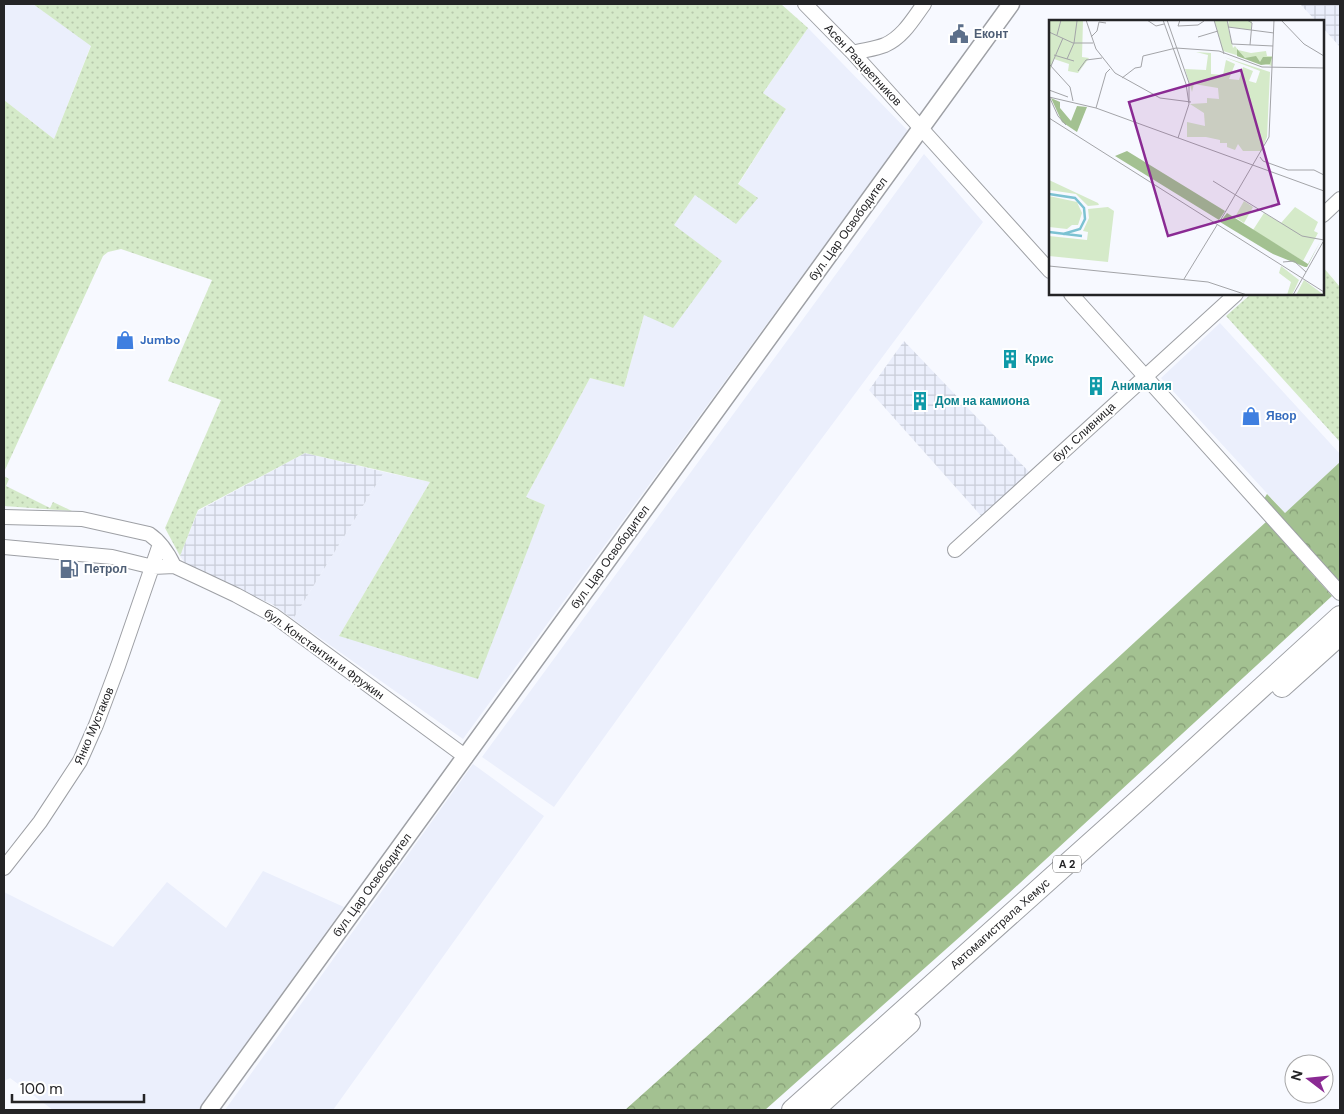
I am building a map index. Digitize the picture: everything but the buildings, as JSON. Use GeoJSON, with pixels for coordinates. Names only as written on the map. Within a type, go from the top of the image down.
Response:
{"type":"FeatureCollection","features":[{"type":"Feature","properties":{"kind":"highway","name":"Автомагистрала Хемус"},"geometry":{"type":"LineString","coordinates":[[792,1110],[1145,794],[1340,616]]}},
{"type":"Feature","properties":{"kind":"highway","name":"Автомагистрала Хемус"},"geometry":{"type":"LineString","coordinates":[[814,1110],[1340,635]]}},
{"type":"Feature","properties":{"kind":"main road","name":"бул. Цар Освободител"},"geometry":{"type":"LineString","coordinates":[[209,1110],[1011,4]]}},
{"type":"Feature","properties":{"kind":"street","name":"Асен Разцветников"},"geometry":{"type":"LineString","coordinates":[[805,4],[853,53],[1049,270]]}},
{"type":"Feature","properties":{"kind":"street"},"geometry":{"type":"LineString","coordinates":[[853,53],[883,46],[893,40],[904,31],[924,4]]}},
{"type":"Feature","properties":{"kind":"street"},"geometry":{"type":"LineString","coordinates":[[1324,214],[1340,199]]}},
{"type":"Feature","properties":{"kind":"street"},"geometry":{"type":"LineString","coordinates":[[1072,295],[1340,592]]}},
{"type":"Feature","properties":{"kind":"street","name":"бул. Сливница"},"geometry":{"type":"LineString","coordinates":[[956,550],[1235,295]]}},
{"type":"Feature","properties":{"kind":"street"},"geometry":{"type":"LineString","coordinates":[[4,517],[82,519],[149,534],[168,552],[174,566]]}},
{"type":"Feature","properties":{"kind":"street","name":"Янко Мустаков"},"geometry":{"type":"LineString","coordinates":[[4,868],[40,822],[80,761],[100,716],[160,544]]}},
{"type":"Feature","properties":{"kind":"street","name":"бул. Константин и Фружин"},"geometry":{"type":"LineString","coordinates":[[4,547],[112,557],[153,567],[174,566],[236,595],[273,615],[466,757]]}},
{"type":"Feature","properties":{"kind":"shaded area"},"geometry":{"type":"Polygon","coordinates":[[[4,4],[33,4],[91,45],[54,139],[4,100],[4,4]]]}},
{"type":"Feature","properties":{"kind":"shaded area"},"geometry":{"type":"Polygon","coordinates":[[[1300,4],[1340,4],[1340,47],[1324,29],[1324,20],[1315,20],[1300,4]]]}},
{"type":"Feature","properties":{"kind":"shaded area"},"geometry":{"type":"Polygon","coordinates":[[[808,28],[908,131],[463,739],[293,619],[384,472],[430,482],[339,636],[545,505],[526,497],[590,378],[624,387],[644,315],[722,261],[673,225],[695,195],[757,197],[738,185],[786,109],[763,93],[808,28]]]}},
{"type":"Feature","properties":{"kind":"shaded area"},"geometry":{"type":"Polygon","coordinates":[[[924,154],[983,222],[752,532],[554,807],[482,757],[924,154]]]}},
{"type":"Feature","properties":{"kind":"shaded area","name":"Явор"},"geometry":{"type":"Polygon","coordinates":[[[1220,323],[1340,454],[1340,462],[1285,513],[1161,378],[1220,323]]]}},
{"type":"Feature","properties":{"kind":"shaded area","name":"Дом на камиона"},"geometry":{"type":"Polygon","coordinates":[[[904,341],[1031,474],[983,518],[869,390],[904,341]]]}},
{"type":"Feature","properties":{"kind":"shaded area"},"geometry":{"type":"Polygon","coordinates":[[[305,453],[384,472],[293,619],[272,604],[190,570],[180,556],[198,511],[305,453]]]}},
{"type":"Feature","properties":{"kind":"shaded area"},"geometry":{"type":"Polygon","coordinates":[[[473,764],[544,816],[333,1110],[225,1110],[473,764]]]}},
{"type":"Feature","properties":{"kind":"shaded area"},"geometry":{"type":"Polygon","coordinates":[[[263,871],[344,907],[198,1110],[53,1110],[10,1078],[4,1081],[4,892],[113,947],[167,882],[226,928],[263,871]]]}},
{"type":"Feature","properties":{"kind":"green space"},"geometry":{"type":"Polygon","coordinates":[[[33,4],[781,4],[808,28],[763,93],[786,109],[738,184],[758,198],[736,224],[695,195],[674,225],[722,261],[673,328],[644,315],[624,387],[590,378],[526,497],[545,505],[478,679],[339,636],[430,482],[305,453],[198,510],[180,556],[165,528],[221,400],[168,381],[212,280],[121,249],[108,252],[103,256],[4,472],[4,100],[54,139],[91,46],[33,4]]]}},
{"type":"Feature","properties":{"kind":"green space"},"geometry":{"type":"Polygon","coordinates":[[[1324,268],[1340,287],[1340,442],[1226,316],[1250,295],[1324,295],[1324,268]]]}},
{"type":"Feature","properties":{"kind":"green space"},"geometry":{"type":"Polygon","coordinates":[[[1340,462],[1340,584],[1262,502],[1267,494],[1285,513],[1340,462]]]}},
{"type":"Feature","properties":{"kind":"green space"},"geometry":{"type":"Polygon","coordinates":[[[4,476],[9,479],[6,486],[50,508],[53,502],[72,511],[4,506],[4,476]]]}},
{"type":"Feature","properties":{"kind":"green space"},"geometry":{"type":"Polygon","coordinates":[[[1266,522],[1332,596],[1008,894],[765,1110],[625,1110],[786,964],[1266,522]]]}},
{"type":"Feature","properties":{"kind":"place","name":"Еконт"},"geometry":{"type":"Point","coordinates":[959,34]}},
{"type":"Feature","properties":{"kind":"place","name":"Jumbo"},"geometry":{"type":"Point","coordinates":[125,340]}},
{"type":"Feature","properties":{"kind":"place","name":"Крис"},"geometry":{"type":"Point","coordinates":[1010,359]}},
{"type":"Feature","properties":{"kind":"place","name":"Анималия"},"geometry":{"type":"Point","coordinates":[1096,386]}},
{"type":"Feature","properties":{"kind":"place","name":"Дом на камиона"},"geometry":{"type":"Point","coordinates":[920,401]}},
{"type":"Feature","properties":{"kind":"place","name":"Явор"},"geometry":{"type":"Point","coordinates":[1251,416]}},
{"type":"Feature","properties":{"kind":"place","name":"Петрол"},"geometry":{"type":"Point","coordinates":[69,569]}}]}
